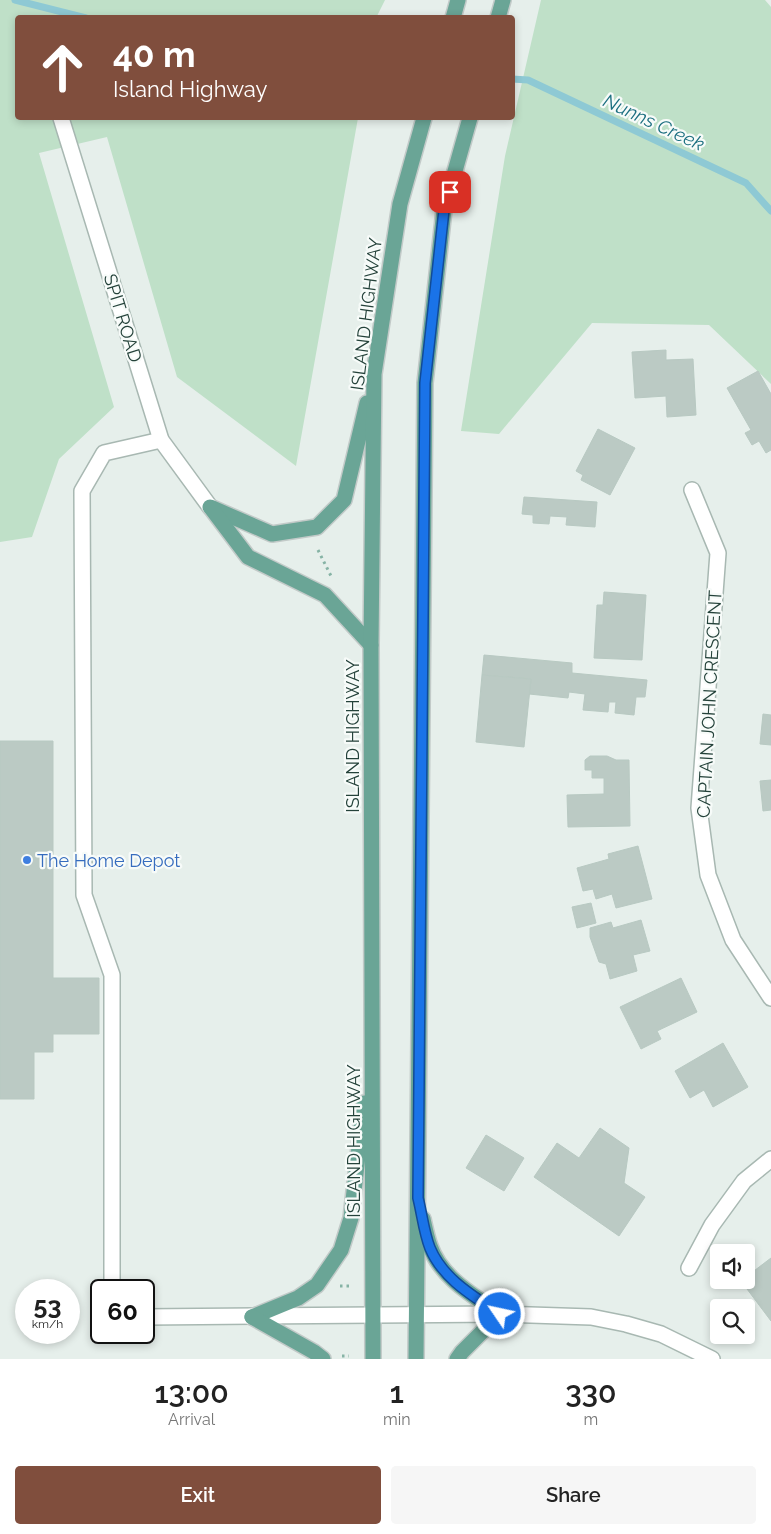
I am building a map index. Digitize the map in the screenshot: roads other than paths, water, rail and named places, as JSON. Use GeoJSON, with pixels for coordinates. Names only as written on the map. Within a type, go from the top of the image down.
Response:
{"type":"FeatureCollection","features":[{"type":"Feature","properties":{"kind":"main road"},"geometry":{"type":"LineString","coordinates":[[454,15],[458,0]]}},
{"type":"Feature","properties":{"kind":"main road"},"geometry":{"type":"LineString","coordinates":[[499,15],[503,0]]}},
{"type":"Feature","properties":{"kind":"main road","name":"ISLAND HIGHWAY"},"geometry":{"type":"LineString","coordinates":[[373,1359],[371,645],[374,374],[400,204],[423,120]]}},
{"type":"Feature","properties":{"kind":"main road"},"geometry":{"type":"LineString","coordinates":[[416,1359],[425,383],[444,210],[469,120]]}},
{"type":"Feature","properties":{"kind":"main road"},"geometry":{"type":"LineString","coordinates":[[210,507],[272,534],[317,527],[344,500],[374,374]]}},
{"type":"Feature","properties":{"kind":"main road"},"geometry":{"type":"LineString","coordinates":[[210,507],[248,557],[325,594],[371,645]]}},
{"type":"Feature","properties":{"kind":"main road"},"geometry":{"type":"LineString","coordinates":[[252,1317],[298,1298],[317,1285],[341,1250],[351,1218],[372,1030]]}},
{"type":"Feature","properties":{"kind":"main road"},"geometry":{"type":"LineString","coordinates":[[418,1198],[430,1248],[443,1269],[464,1290],[500,1314],[457,1359]]}},
{"type":"Feature","properties":{"kind":"main road"},"geometry":{"type":"LineString","coordinates":[[252,1317],[323,1359]]}},
{"type":"Feature","properties":{"kind":"street","name":"SPIT ROAD"},"geometry":{"type":"LineString","coordinates":[[62,120],[161,440],[210,507]]}},
{"type":"Feature","properties":{"kind":"street"},"geometry":{"type":"LineString","coordinates":[[112,1279],[112,975],[84,895],[82,491],[104,454],[161,440]]}},
{"type":"Feature","properties":{"kind":"street","name":"CAPTAIN JOHN CRESCENT"},"geometry":{"type":"LineString","coordinates":[[692,490],[718,553],[698,808],[708,875],[733,940],[771,998]]}},
{"type":"Feature","properties":{"kind":"street"},"geometry":{"type":"LineString","coordinates":[[688,1268],[712,1225],[744,1181],[771,1159]]}},
{"type":"Feature","properties":{"kind":"street"},"geometry":{"type":"LineString","coordinates":[[155,1317],[500,1314],[592,1317],[661,1334],[712,1359]]}},
{"type":"Feature","properties":{"kind":"waterway","name":"Nunns Creek"},"geometry":{"type":"LineString","coordinates":[[15,0],[74,15]]}},
{"type":"Feature","properties":{"kind":"waterway","name":"Nunns Creek"},"geometry":{"type":"LineString","coordinates":[[515,79],[528,80],[746,183],[771,211]]}},
{"type":"Feature","properties":{"kind":"place","name":"The Home Depot"},"geometry":{"type":"Point","coordinates":[27,860]}}]}
